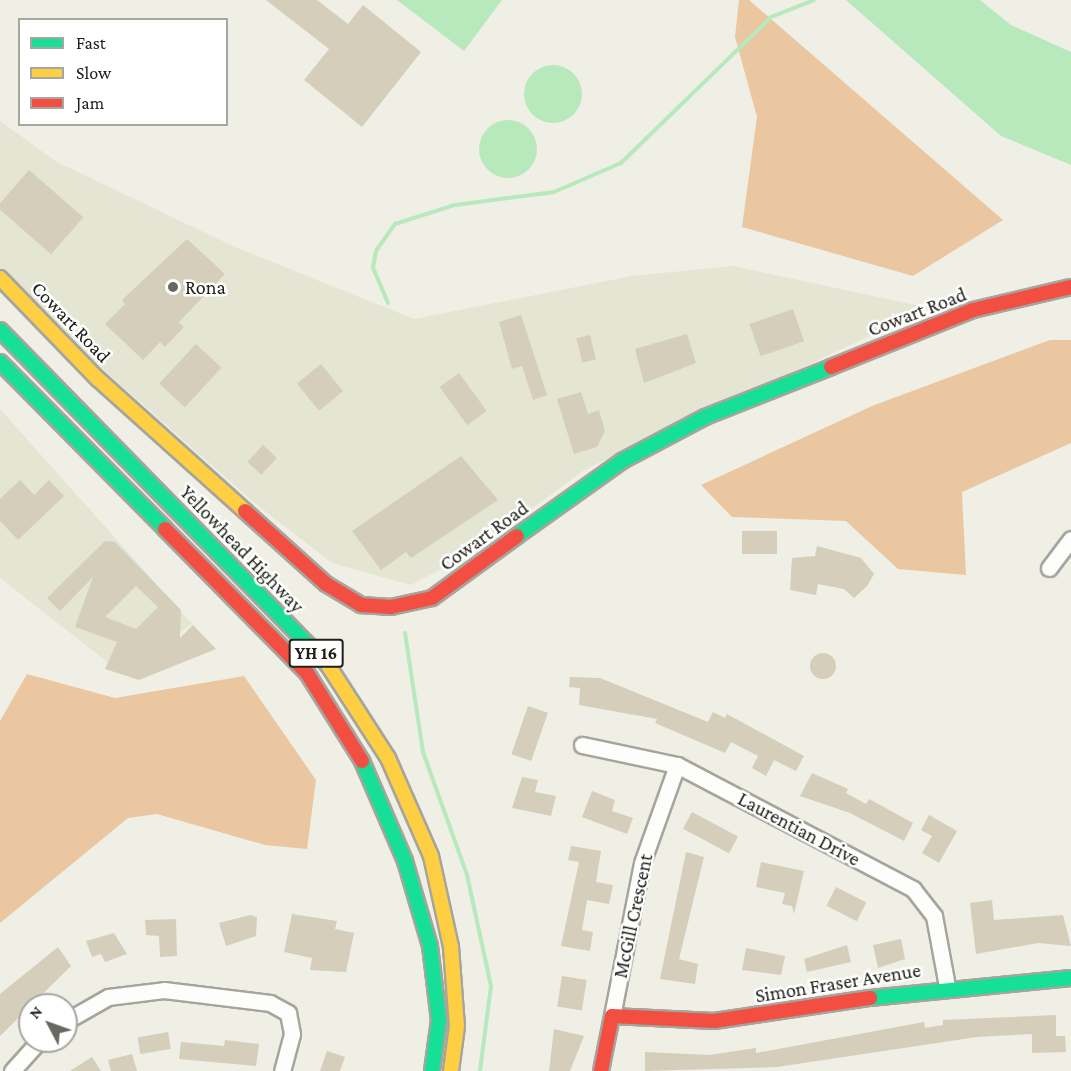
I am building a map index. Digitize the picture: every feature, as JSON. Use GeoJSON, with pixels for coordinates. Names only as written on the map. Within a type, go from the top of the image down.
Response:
{"type":"FeatureCollection","features":[{"type":"Feature","properties":{"kind":"main road","name":"Cowart Road"},"geometry":{"type":"LineString","coordinates":[[0,278],[98,379],[326,584],[361,605],[391,607],[432,598],[622,461],[705,417],[972,310],[1071,287]]}},
{"type":"Feature","properties":{"kind":"main road","name":"Yellowhead Highway"},"geometry":{"type":"LineString","coordinates":[[0,330],[330,667],[388,758],[431,856],[451,947],[456,1026],[451,1071]]}},
{"type":"Feature","properties":{"kind":"main road","name":"Yellowhead Highway"},"geometry":{"type":"LineString","coordinates":[[0,362],[306,673],[367,770],[405,861],[430,946],[439,1020],[432,1071]]}},
{"type":"Feature","properties":{"kind":"main road","name":"Simon Fraser Avenue"},"geometry":{"type":"LineString","coordinates":[[612,1016],[714,1021],[947,986],[1071,978]]}},
{"type":"Feature","properties":{"kind":"main road","name":"McGill Crescent"},"geometry":{"type":"LineString","coordinates":[[601,1071],[612,1016]]}},
{"type":"Feature","properties":{"kind":"street"},"geometry":{"type":"LineString","coordinates":[[1049,568],[1071,539]]}},
{"type":"Feature","properties":{"kind":"street","name":"Laurentian Drive"},"geometry":{"type":"LineString","coordinates":[[582,746],[677,765],[913,889],[934,916],[947,986]]}},
{"type":"Feature","properties":{"kind":"street","name":"McGill Crescent"},"geometry":{"type":"LineString","coordinates":[[612,1016],[642,862],[677,765]]}},
{"type":"Feature","properties":{"kind":"street"},"geometry":{"type":"LineString","coordinates":[[78,1014],[108,997],[164,990],[270,1003],[288,1013],[292,1034],[282,1071]]}},
{"type":"Feature","properties":{"kind":"street"},"geometry":{"type":"LineString","coordinates":[[12,1071],[28,1053]]}},
{"type":"Feature","properties":{"kind":"shaded area"},"geometry":{"type":"Polygon","coordinates":[[[397,0],[502,0],[464,51],[397,0]]]}},
{"type":"Feature","properties":{"kind":"shaded area"},"geometry":{"type":"Polygon","coordinates":[[[739,0],[749,0],[1003,220],[913,276],[742,227],[757,117],[735,37],[739,0]]]}},
{"type":"Feature","properties":{"kind":"shaded area"},"geometry":{"type":"Polygon","coordinates":[[[846,0],[980,0],[1011,25],[1071,52],[1071,165],[1001,136],[846,0]]]}},
{"type":"Feature","properties":{"kind":"shaded area"},"geometry":{"type":"Polygon","coordinates":[[[547,65],[559,65],[574,73],[582,88],[582,100],[574,115],[559,123],[547,123],[532,115],[524,100],[524,88],[532,73],[547,65]]]}},
{"type":"Feature","properties":{"kind":"shaded area"},"geometry":{"type":"Polygon","coordinates":[[[502,120],[514,120],[529,128],[537,143],[537,155],[529,170],[514,178],[502,178],[487,170],[479,155],[479,143],[487,128],[502,120]]]}},
{"type":"Feature","properties":{"kind":"shaded area"},"geometry":{"type":"Polygon","coordinates":[[[0,121],[57,162],[237,248],[414,319],[632,276],[733,266],[929,308],[584,470],[479,548],[411,585],[332,563],[252,501],[0,278],[0,121]]]}},
{"type":"Feature","properties":{"kind":"shaded area"},"geometry":{"type":"Polygon","coordinates":[[[1050,340],[1071,340],[1071,443],[962,492],[966,575],[898,569],[846,521],[732,517],[701,485],[872,406],[1050,340]]]}},
{"type":"Feature","properties":{"kind":"shaded area"},"geometry":{"type":"Polygon","coordinates":[[[0,409],[192,624],[120,672],[0,578],[0,409]]]}},
{"type":"Feature","properties":{"kind":"shaded area"},"geometry":{"type":"Polygon","coordinates":[[[27,674],[115,698],[244,676],[316,780],[307,849],[265,845],[157,814],[128,818],[0,923],[0,721],[27,674]]]}},
{"type":"Feature","properties":{"kind":"building"},"geometry":{"type":"Polygon","coordinates":[[[266,0],[317,0],[348,24],[363,5],[421,52],[362,127],[304,80],[329,49],[266,0]]]}},
{"type":"Feature","properties":{"kind":"building"},"geometry":{"type":"Polygon","coordinates":[[[29,170],[83,217],[51,254],[0,210],[0,203],[29,170]]]}},
{"type":"Feature","properties":{"kind":"building","name":"Rona"},"geometry":{"type":"Polygon","coordinates":[[[187,239],[225,274],[179,322],[184,327],[165,347],[160,342],[143,360],[105,324],[125,304],[122,300],[187,239]]]}},
{"type":"Feature","properties":{"kind":"building"},"geometry":{"type":"Polygon","coordinates":[[[793,309],[804,341],[761,356],[750,324],[793,309]]]}},
{"type":"Feature","properties":{"kind":"building"},"geometry":{"type":"Polygon","coordinates":[[[521,315],[547,395],[533,400],[522,366],[512,369],[499,322],[521,315]]]}},
{"type":"Feature","properties":{"kind":"building"},"geometry":{"type":"Polygon","coordinates":[[[687,334],[696,363],[644,383],[635,349],[687,334]]]}},
{"type":"Feature","properties":{"kind":"building"},"geometry":{"type":"Polygon","coordinates":[[[590,335],[596,359],[582,363],[576,338],[590,335]]]}},
{"type":"Feature","properties":{"kind":"building"},"geometry":{"type":"Polygon","coordinates":[[[196,344],[222,368],[185,407],[159,383],[196,344]]]}},
{"type":"Feature","properties":{"kind":"building"},"geometry":{"type":"Polygon","coordinates":[[[321,364],[343,391],[319,411],[297,384],[321,364]]]}},
{"type":"Feature","properties":{"kind":"building"},"geometry":{"type":"Polygon","coordinates":[[[459,373],[487,411],[467,425],[440,387],[459,373]]]}},
{"type":"Feature","properties":{"kind":"building"},"geometry":{"type":"Polygon","coordinates":[[[581,392],[588,414],[599,410],[605,431],[597,447],[574,454],[557,399],[581,392]]]}},
{"type":"Feature","properties":{"kind":"building"},"geometry":{"type":"Polygon","coordinates":[[[263,445],[277,458],[261,475],[247,462],[263,445]]]}},
{"type":"Feature","properties":{"kind":"building"},"geometry":{"type":"Polygon","coordinates":[[[461,456],[498,500],[411,558],[406,552],[381,570],[352,531],[461,456]]]}},
{"type":"Feature","properties":{"kind":"building"},"geometry":{"type":"Polygon","coordinates":[[[20,480],[34,495],[49,480],[64,496],[18,540],[0,521],[0,499],[20,480]]]}},
{"type":"Feature","properties":{"kind":"building"},"geometry":{"type":"Polygon","coordinates":[[[742,531],[777,531],[777,554],[742,554],[742,531]]]}},
{"type":"Feature","properties":{"kind":"building"},"geometry":{"type":"Polygon","coordinates":[[[105,541],[115,542],[181,610],[180,638],[193,625],[216,649],[139,680],[105,669],[117,642],[75,627],[93,577],[60,611],[47,598],[105,541]],[[136,586],[105,617],[136,629],[158,607],[136,586]]]}},
{"type":"Feature","properties":{"kind":"building"},"geometry":{"type":"Polygon","coordinates":[[[817,546],[861,558],[874,574],[867,586],[854,598],[844,589],[818,584],[816,595],[790,590],[792,558],[815,556],[817,546]]]}},
{"type":"Feature","properties":{"kind":"building"},"geometry":{"type":"Polygon","coordinates":[[[823,653],[833,656],[836,666],[833,676],[823,679],[813,676],[810,666],[813,656],[823,653]]]}},
{"type":"Feature","properties":{"kind":"building"},"geometry":{"type":"Polygon","coordinates":[[[570,677],[600,678],[708,722],[713,712],[725,718],[727,714],[804,756],[796,771],[774,760],[766,776],[752,768],[758,756],[731,742],[725,753],[655,723],[657,719],[579,705],[580,688],[569,687],[570,677]]]}},
{"type":"Feature","properties":{"kind":"building"},"geometry":{"type":"Polygon","coordinates":[[[528,706],[548,713],[531,761],[511,754],[528,706]]]}},
{"type":"Feature","properties":{"kind":"building"},"geometry":{"type":"Polygon","coordinates":[[[812,773],[848,789],[846,793],[866,804],[869,799],[913,823],[904,841],[850,813],[800,796],[812,773]]]}},
{"type":"Feature","properties":{"kind":"building"},"geometry":{"type":"Polygon","coordinates":[[[522,777],[538,780],[535,792],[556,796],[551,816],[512,808],[522,777]]]}},
{"type":"Feature","properties":{"kind":"building"},"geometry":{"type":"Polygon","coordinates":[[[592,791],[615,800],[612,811],[633,818],[627,834],[582,817],[592,791]]]}},
{"type":"Feature","properties":{"kind":"building"},"geometry":{"type":"Polygon","coordinates":[[[692,812],[738,836],[729,853],[683,829],[692,812]]]}},
{"type":"Feature","properties":{"kind":"building"},"geometry":{"type":"Polygon","coordinates":[[[929,815],[957,831],[939,863],[922,853],[932,836],[921,830],[929,815]]]}},
{"type":"Feature","properties":{"kind":"building"},"geometry":{"type":"Polygon","coordinates":[[[571,846],[601,851],[596,882],[613,885],[609,904],[587,900],[582,930],[593,932],[590,951],[561,946],[579,862],[568,860],[571,846]]]}},
{"type":"Feature","properties":{"kind":"building"},"geometry":{"type":"Polygon","coordinates":[[[686,852],[704,857],[679,959],[698,964],[695,984],[660,979],[686,852]]]}},
{"type":"Feature","properties":{"kind":"building"},"geometry":{"type":"Polygon","coordinates":[[[761,862],[804,871],[794,914],[792,906],[782,904],[785,893],[756,887],[761,862]]]}},
{"type":"Feature","properties":{"kind":"building"},"geometry":{"type":"Polygon","coordinates":[[[836,887],[866,902],[857,921],[826,906],[836,887]]]}},
{"type":"Feature","properties":{"kind":"building"},"geometry":{"type":"Polygon","coordinates":[[[992,900],[994,920],[1063,915],[1071,946],[1038,943],[976,954],[970,903],[992,900]]]}},
{"type":"Feature","properties":{"kind":"building"},"geometry":{"type":"Polygon","coordinates":[[[292,914],[337,921],[335,929],[354,933],[346,972],[310,970],[312,958],[284,952],[292,914]]]}},
{"type":"Feature","properties":{"kind":"building"},"geometry":{"type":"Polygon","coordinates":[[[250,915],[257,917],[256,936],[226,946],[219,923],[250,915]]]}},
{"type":"Feature","properties":{"kind":"building"},"geometry":{"type":"Polygon","coordinates":[[[176,919],[177,956],[160,957],[159,936],[146,935],[145,920],[176,919]]]}},
{"type":"Feature","properties":{"kind":"building"},"geometry":{"type":"Polygon","coordinates":[[[114,933],[127,954],[105,962],[101,954],[92,957],[86,941],[114,933]]]}},
{"type":"Feature","properties":{"kind":"building"},"geometry":{"type":"Polygon","coordinates":[[[901,939],[905,959],[878,968],[873,945],[901,939]]]}},
{"type":"Feature","properties":{"kind":"building"},"geometry":{"type":"Polygon","coordinates":[[[847,945],[851,962],[807,972],[804,959],[847,945]]]}},
{"type":"Feature","properties":{"kind":"building"},"geometry":{"type":"Polygon","coordinates":[[[58,947],[71,966],[44,993],[18,993],[18,1018],[0,1036],[0,994],[58,947]]]}},
{"type":"Feature","properties":{"kind":"building"},"geometry":{"type":"Polygon","coordinates":[[[746,948],[785,956],[781,975],[742,970],[746,948]]]}},
{"type":"Feature","properties":{"kind":"building"},"geometry":{"type":"Polygon","coordinates":[[[562,976],[587,980],[582,1011],[557,1007],[562,976]]]}},
{"type":"Feature","properties":{"kind":"building"},"geometry":{"type":"Polygon","coordinates":[[[1056,1015],[1056,1036],[1065,1036],[1066,1052],[1032,1053],[1032,1034],[977,1037],[777,1067],[645,1071],[645,1052],[709,1055],[756,1048],[756,1053],[924,1022],[925,1028],[943,1025],[943,1020],[1056,1015]]]}},
{"type":"Feature","properties":{"kind":"building"},"geometry":{"type":"Polygon","coordinates":[[[554,1029],[584,1036],[570,1071],[549,1071],[554,1029]]]}},
{"type":"Feature","properties":{"kind":"building"},"geometry":{"type":"Polygon","coordinates":[[[168,1032],[171,1049],[140,1054],[137,1037],[168,1032]]]}},
{"type":"Feature","properties":{"kind":"building"},"geometry":{"type":"Polygon","coordinates":[[[225,1040],[259,1044],[256,1066],[179,1059],[181,1042],[224,1046],[225,1040]]]}},
{"type":"Feature","properties":{"kind":"building"},"geometry":{"type":"Polygon","coordinates":[[[327,1051],[345,1057],[340,1071],[320,1071],[327,1051]]]}},
{"type":"Feature","properties":{"kind":"building"},"geometry":{"type":"Polygon","coordinates":[[[132,1054],[137,1071],[111,1071],[108,1060],[132,1054]]]}},
{"type":"Feature","properties":{"kind":"building"},"geometry":{"type":"Polygon","coordinates":[[[92,1057],[101,1071],[70,1071],[92,1057]]]}},
{"type":"Feature","properties":{"kind":"waterway"},"geometry":{"type":"LineString","coordinates":[[388,303],[373,267],[376,251],[395,224],[455,205],[554,192],[621,163],[771,17],[814,0]]}},
{"type":"Feature","properties":{"kind":"waterway"},"geometry":{"type":"LineString","coordinates":[[405,633],[423,752],[467,875],[491,986],[480,1071]]}},
{"type":"Feature","properties":{"kind":"traffic: fast"},"geometry":{"type":"LineString","coordinates":[[0,330],[328,665]]}},
{"type":"Feature","properties":{"kind":"traffic: fast"},"geometry":{"type":"LineString","coordinates":[[0,362],[165,529]]}},
{"type":"Feature","properties":{"kind":"traffic: fast"},"geometry":{"type":"LineString","coordinates":[[517,536],[622,461],[705,417],[831,367]]}},
{"type":"Feature","properties":{"kind":"traffic: fast"},"geometry":{"type":"LineString","coordinates":[[362,761],[405,861],[430,946],[439,1020],[432,1071]]}},
{"type":"Feature","properties":{"kind":"traffic: fast"},"geometry":{"type":"LineString","coordinates":[[870,998],[1071,978]]}},
{"type":"Feature","properties":{"kind":"traffic: slow"},"geometry":{"type":"LineString","coordinates":[[0,278],[98,379],[245,511]]}},
{"type":"Feature","properties":{"kind":"traffic: slow"},"geometry":{"type":"LineString","coordinates":[[328,665],[388,758],[431,856],[451,947],[457,1026],[451,1071]]}},
{"type":"Feature","properties":{"kind":"traffic: jam"},"geometry":{"type":"LineString","coordinates":[[831,367],[973,310],[1071,287]]}},
{"type":"Feature","properties":{"kind":"traffic: jam"},"geometry":{"type":"LineString","coordinates":[[245,511],[326,584],[361,605],[391,607],[432,598],[517,536]]}},
{"type":"Feature","properties":{"kind":"traffic: jam"},"geometry":{"type":"LineString","coordinates":[[165,529],[307,673],[362,761]]}},
{"type":"Feature","properties":{"kind":"traffic: jam"},"geometry":{"type":"LineString","coordinates":[[601,1071],[612,1016],[714,1021],[870,998]]}},
{"type":"Feature","properties":{"kind":"place","name":"Rona"},"geometry":{"type":"Point","coordinates":[173,287]}}]}
